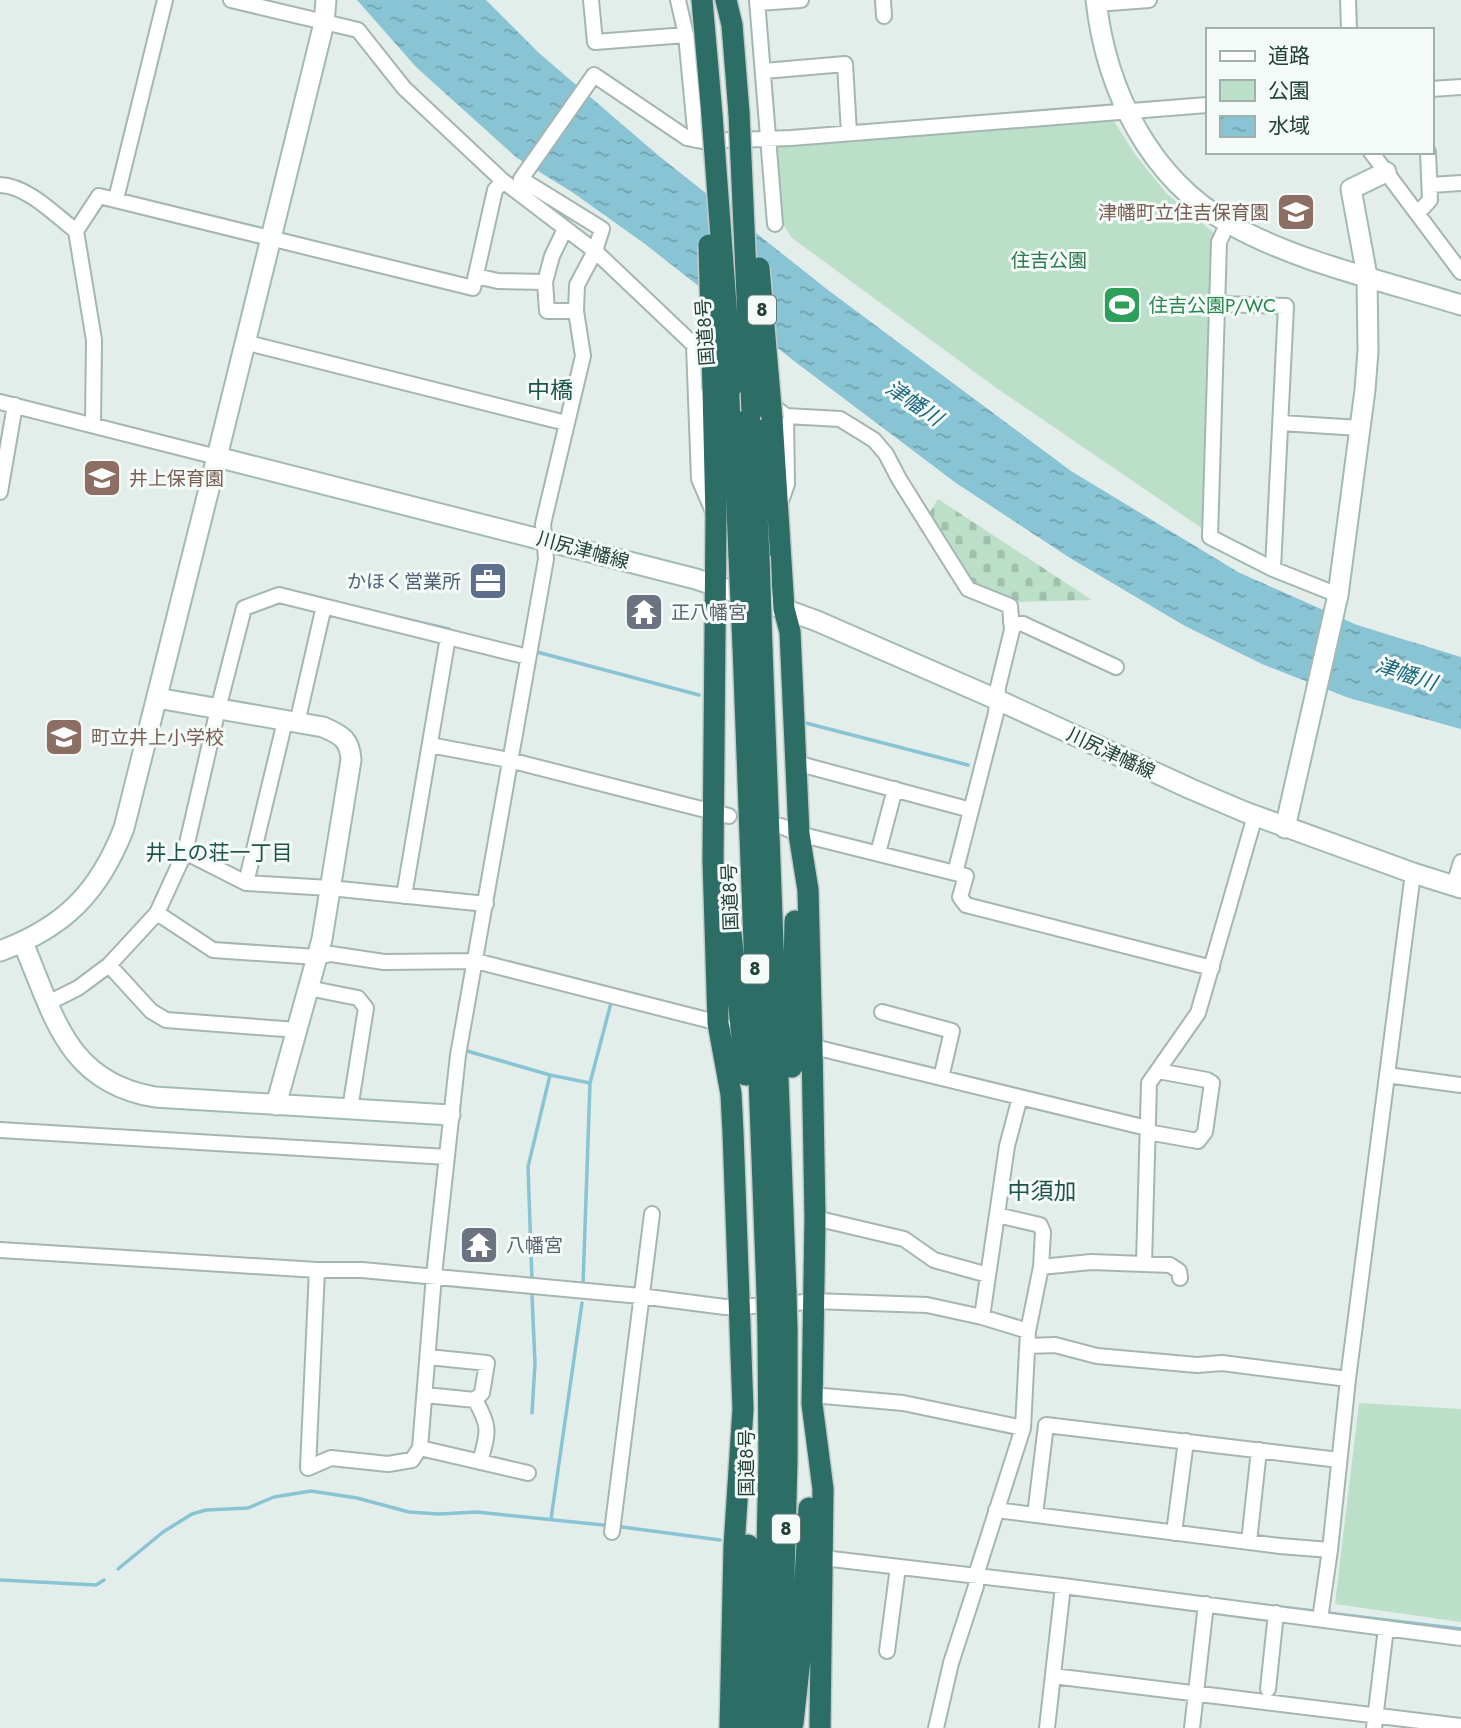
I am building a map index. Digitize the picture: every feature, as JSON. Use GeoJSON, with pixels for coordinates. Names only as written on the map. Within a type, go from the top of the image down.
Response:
{"type":"FeatureCollection","features":[{"type":"Feature","properties":{"kind":"highway","name":"国道8号"},"geometry":{"type":"LineString","coordinates":[[726,0],[732,25],[739,113],[742,203],[752,221],[756,240],[770,416],[749,556]]}},
{"type":"Feature","properties":{"kind":"highway","name":"8"},"geometry":{"type":"LineString","coordinates":[[732,25],[737,12],[751,1]]}},
{"type":"Feature","properties":{"kind":"highway","name":"国道8号"},"geometry":{"type":"LineString","coordinates":[[701,5],[717,191],[723,387],[749,556],[763,1190],[776,1301],[787,1474],[780,1728]]}},
{"type":"Feature","properties":{"kind":"highway"},"geometry":{"type":"LineString","coordinates":[[723,387],[715,585],[725,1025],[731,1094],[776,1301],[812,1400],[823,1489],[820,1728]]}},
{"type":"Feature","properties":{"kind":"highway"},"geometry":{"type":"LineString","coordinates":[[730,1728],[734,1547],[743,1409],[776,1301],[815,1218],[805,1044],[808,890],[803,862],[790,830],[796,763],[790,632],[784,609],[770,416]]}},
{"type":"Feature","properties":{"kind":"highway","name":"国道8号"},"geometry":{"type":"LineString","coordinates":[[752,647],[785,1223],[776,1301]]}},
{"type":"Feature","properties":{"kind":"highway","name":"8"},"geometry":{"type":"LineString","coordinates":[[719,820],[747,1084],[752,1166],[763,1190]]}},
{"type":"Feature","properties":{"kind":"highway","name":"8"},"geometry":{"type":"LineString","coordinates":[[785,1223],[793,1198],[792,1088],[797,868],[803,862]]}},
{"type":"Feature","properties":{"kind":"highway","name":"国道8号"},"geometry":{"type":"LineString","coordinates":[[763,1728],[769,1460],[778,1329]]}},
{"type":"Feature","properties":{"kind":"highway","name":"8"},"geometry":{"type":"LineString","coordinates":[[793,1728],[808,1543],[812,1400]]}},
{"type":"Feature","properties":{"kind":"highway","name":"8"},"geometry":{"type":"LineString","coordinates":[[743,1409],[747,1504],[748,1728]]}},
{"type":"Feature","properties":{"kind":"street"},"geometry":{"type":"LineString","coordinates":[[116,199],[165,0]]}},
{"type":"Feature","properties":{"kind":"street"},"geometry":{"type":"LineString","coordinates":[[231,0],[358,30],[404,88],[503,181],[594,251],[770,416],[840,419],[874,440],[886,454],[968,589],[1010,606],[1012,630],[998,687],[998,700],[955,873]]}},
{"type":"Feature","properties":{"kind":"street"},"geometry":{"type":"LineString","coordinates":[[0,951],[23,943],[72,910],[98,882],[113,857],[124,828],[324,23],[326,0]]}},
{"type":"Feature","properties":{"kind":"street"},"geometry":{"type":"LineString","coordinates":[[591,0],[595,42],[686,35]]}},
{"type":"Feature","properties":{"kind":"street"},"geometry":{"type":"LineString","coordinates":[[678,0],[686,35],[696,140]]}},
{"type":"Feature","properties":{"kind":"street"},"geometry":{"type":"LineString","coordinates":[[775,224],[764,71],[751,1],[802,0]]}},
{"type":"Feature","properties":{"kind":"street"},"geometry":{"type":"LineString","coordinates":[[883,0],[884,16]]}},
{"type":"Feature","properties":{"kind":"street"},"geometry":{"type":"LineString","coordinates":[[1149,0],[1096,2],[1106,61],[1127,112],[1142,139],[1173,177],[1199,202],[1228,223],[1284,249],[1461,305]]}},
{"type":"Feature","properties":{"kind":"street"},"geometry":{"type":"LineString","coordinates":[[1348,0],[1349,28]]}},
{"type":"Feature","properties":{"kind":"street"},"geometry":{"type":"LineString","coordinates":[[764,71],[845,64],[849,133]]}},
{"type":"Feature","properties":{"kind":"street"},"geometry":{"type":"LineString","coordinates":[[317,1270],[307,1468],[331,1458],[388,1464],[412,1460],[420,1448],[434,1275],[458,1055],[546,559],[543,524],[583,356],[576,311],[577,285],[602,229],[521,179],[594,75],[687,138],[696,140],[849,133],[1206,105]]}},
{"type":"Feature","properties":{"kind":"street"},"geometry":{"type":"LineString","coordinates":[[1433,89],[1461,87]]}},
{"type":"Feature","properties":{"kind":"street"},"geometry":{"type":"LineString","coordinates":[[1372,154],[1459,265]]}},
{"type":"Feature","properties":{"kind":"street"},"geometry":{"type":"LineString","coordinates":[[1418,213],[1430,200],[1428,154]]}},
{"type":"Feature","properties":{"kind":"street"},"geometry":{"type":"LineString","coordinates":[[1285,828],[1337,599],[1368,351],[1367,276],[1351,189],[1386,172]]}},
{"type":"Feature","properties":{"kind":"street"},"geometry":{"type":"LineString","coordinates":[[93,425],[94,340],[76,231],[99,196],[473,288],[495,190],[503,181]]}},
{"type":"Feature","properties":{"kind":"street"},"geometry":{"type":"LineString","coordinates":[[1431,185],[1461,183]]}},
{"type":"Feature","properties":{"kind":"street"},"geometry":{"type":"LineString","coordinates":[[0,185],[10,185],[26,194],[76,231]]}},
{"type":"Feature","properties":{"kind":"street"},"geometry":{"type":"LineString","coordinates":[[1228,223],[1219,242],[1210,537],[1273,569],[1323,587],[1337,599]]}},
{"type":"Feature","properties":{"kind":"street"},"geometry":{"type":"LineString","coordinates":[[565,229],[552,256],[545,282],[547,312],[576,311]]}},
{"type":"Feature","properties":{"kind":"street"},"geometry":{"type":"LineString","coordinates":[[476,276],[498,281],[545,282]]}},
{"type":"Feature","properties":{"kind":"street"},"geometry":{"type":"LineString","coordinates":[[1217,303],[1286,306],[1273,569]]}},
{"type":"Feature","properties":{"kind":"street"},"geometry":{"type":"LineString","coordinates":[[244,342],[566,423]]}},
{"type":"Feature","properties":{"kind":"street"},"geometry":{"type":"LineString","coordinates":[[694,345],[699,479],[716,519]]}},
{"type":"Feature","properties":{"kind":"street"},"geometry":{"type":"LineString","coordinates":[[0,492],[7,404],[217,457]]}},
{"type":"Feature","properties":{"kind":"street"},"geometry":{"type":"LineString","coordinates":[[1282,423],[1360,428]]}},
{"type":"Feature","properties":{"kind":"street","name":"川尻津幡線"},"geometry":{"type":"LineString","coordinates":[[217,457],[545,539],[715,585],[817,621],[1255,816],[1413,873],[1457,886]]}},
{"type":"Feature","properties":{"kind":"street"},"geometry":{"type":"LineString","coordinates":[[48,1003],[78,988],[110,965],[157,913],[185,852],[244,608],[279,595],[528,657]]}},
{"type":"Feature","properties":{"kind":"street"},"geometry":{"type":"LineString","coordinates":[[246,883],[324,606]]}},
{"type":"Feature","properties":{"kind":"street"},"geometry":{"type":"LineString","coordinates":[[1011,622],[1023,624],[1116,667]]}},
{"type":"Feature","properties":{"kind":"street"},"geometry":{"type":"LineString","coordinates":[[404,896],[448,637]]}},
{"type":"Feature","properties":{"kind":"street"},"geometry":{"type":"LineString","coordinates":[[157,698],[323,727],[342,735],[350,746],[351,760],[317,957],[276,1105]]}},
{"type":"Feature","properties":{"kind":"street"},"geometry":{"type":"LineString","coordinates":[[430,745],[509,760],[719,820]]}},
{"type":"Feature","properties":{"kind":"street"},"geometry":{"type":"LineString","coordinates":[[796,763],[971,810]]}},
{"type":"Feature","properties":{"kind":"street"},"geometry":{"type":"LineString","coordinates":[[878,853],[895,789]]}},
{"type":"Feature","properties":{"kind":"street"},"geometry":{"type":"LineString","coordinates":[[1144,1264],[1149,1083],[1198,1013],[1255,816]]}},
{"type":"Feature","properties":{"kind":"street"},"geometry":{"type":"LineString","coordinates":[[790,830],[966,876],[960,897],[966,905],[1212,968]]}},
{"type":"Feature","properties":{"kind":"street"},"geometry":{"type":"LineString","coordinates":[[185,852],[246,883],[330,888],[486,904]]}},
{"type":"Feature","properties":{"kind":"street"},"geometry":{"type":"LineString","coordinates":[[1457,886],[1461,862]]}},
{"type":"Feature","properties":{"kind":"street"},"geometry":{"type":"LineString","coordinates":[[1320,1619],[1413,873]]}},
{"type":"Feature","properties":{"kind":"street"},"geometry":{"type":"LineString","coordinates":[[157,913],[214,950],[317,957],[331,954],[384,961],[476,961],[725,1025]]}},
{"type":"Feature","properties":{"kind":"street"},"geometry":{"type":"LineString","coordinates":[[23,943],[48,1003],[70,1046],[82,1062],[108,1083],[135,1094],[450,1115]]}},
{"type":"Feature","properties":{"kind":"street"},"geometry":{"type":"LineString","coordinates":[[110,965],[151,1011],[166,1020],[297,1030]]}},
{"type":"Feature","properties":{"kind":"street"},"geometry":{"type":"LineString","coordinates":[[308,988],[358,998],[366,1008],[351,1109]]}},
{"type":"Feature","properties":{"kind":"street"},"geometry":{"type":"LineString","coordinates":[[882,1012],[952,1031],[941,1078]]}},
{"type":"Feature","properties":{"kind":"street"},"geometry":{"type":"LineString","coordinates":[[805,1044],[1198,1141],[1205,1132],[1212,1083],[1158,1071]]}},
{"type":"Feature","properties":{"kind":"street"},"geometry":{"type":"LineString","coordinates":[[1387,1075],[1461,1085]]}},
{"type":"Feature","properties":{"kind":"street"},"geometry":{"type":"LineString","coordinates":[[982,1317],[1007,1146],[1020,1097]]}},
{"type":"Feature","properties":{"kind":"street"},"geometry":{"type":"LineString","coordinates":[[0,1130],[447,1157]]}},
{"type":"Feature","properties":{"kind":"street"},"geometry":{"type":"LineString","coordinates":[[612,1532],[652,1214]]}},
{"type":"Feature","properties":{"kind":"street"},"geometry":{"type":"LineString","coordinates":[[936,1728],[951,1663],[976,1586],[976,1575],[1023,1428],[1028,1338],[1041,1267],[1042,1233],[1041,1225],[997,1215]]}},
{"type":"Feature","properties":{"kind":"street"},"geometry":{"type":"LineString","coordinates":[[815,1218],[904,1239],[934,1260],[988,1275]]}},
{"type":"Feature","properties":{"kind":"street"},"geometry":{"type":"LineString","coordinates":[[0,1250],[434,1275],[725,1307],[776,1301],[927,1305],[982,1317],[1028,1338],[1097,1356],[1197,1365],[1222,1363],[1348,1379]]}},
{"type":"Feature","properties":{"kind":"street"},"geometry":{"type":"LineString","coordinates":[[1041,1267],[1091,1262],[1170,1265],[1179,1271],[1180,1279]]}},
{"type":"Feature","properties":{"kind":"street"},"geometry":{"type":"LineString","coordinates":[[428,1357],[487,1363],[482,1393],[475,1400]]}},
{"type":"Feature","properties":{"kind":"street"},"geometry":{"type":"LineString","coordinates":[[425,1395],[475,1400]]}},
{"type":"Feature","properties":{"kind":"street"},"geometry":{"type":"LineString","coordinates":[[475,1400],[487,1419],[480,1462]]}},
{"type":"Feature","properties":{"kind":"street"},"geometry":{"type":"LineString","coordinates":[[812,1400],[904,1403],[1023,1428]]}},
{"type":"Feature","properties":{"kind":"street"},"geometry":{"type":"LineString","coordinates":[[1035,1515],[1046,1425],[1339,1460]]}},
{"type":"Feature","properties":{"kind":"street"},"geometry":{"type":"LineString","coordinates":[[1174,1533],[1186,1441]]}},
{"type":"Feature","properties":{"kind":"street"},"geometry":{"type":"LineString","coordinates":[[420,1448],[528,1473]]}},
{"type":"Feature","properties":{"kind":"street"},"geometry":{"type":"LineString","coordinates":[[1249,1542],[1259,1450]]}},
{"type":"Feature","properties":{"kind":"street"},"geometry":{"type":"LineString","coordinates":[[996,1510],[1330,1550]]}},
{"type":"Feature","properties":{"kind":"street"},"geometry":{"type":"LineString","coordinates":[[823,1558],[976,1575],[1461,1638]]}},
{"type":"Feature","properties":{"kind":"street"},"geometry":{"type":"LineString","coordinates":[[887,1651],[898,1567]]}},
{"type":"Feature","properties":{"kind":"street"},"geometry":{"type":"LineString","coordinates":[[1046,1728],[1063,1586]]}},
{"type":"Feature","properties":{"kind":"street"},"geometry":{"type":"LineString","coordinates":[[1192,1728],[1206,1604]]}},
{"type":"Feature","properties":{"kind":"street"},"geometry":{"type":"LineString","coordinates":[[1268,1689],[1276,1613]]}},
{"type":"Feature","properties":{"kind":"street"},"geometry":{"type":"LineString","coordinates":[[1375,1721],[1387,1628]]}},
{"type":"Feature","properties":{"kind":"street"},"geometry":{"type":"LineString","coordinates":[[1053,1676],[1196,1693],[1375,1721],[1461,1726]]}},
{"type":"Feature","properties":{"kind":"green space","name":"住吉公園"},"geometry":{"type":"Polygon","coordinates":[[[1113,120],[1137,157],[1166,193],[1214,233],[1203,529],[995,387],[792,238],[781,221],[776,144],[1113,120]]]}},
{"type":"Feature","properties":{"kind":"green space"},"geometry":{"type":"Polygon","coordinates":[[[938,499],[1092,600],[1018,602],[975,586],[928,515],[938,499]]]}},
{"type":"Feature","properties":{"kind":"green space"},"geometry":{"type":"Polygon","coordinates":[[[1359,1403],[1461,1409],[1461,1622],[1335,1604],[1359,1403]]]}},
{"type":"Feature","properties":{"kind":"water","name":"津幡川"},"geometry":{"type":"Polygon","coordinates":[[[357,0],[486,0],[539,53],[659,156],[828,290],[1071,471],[1238,572],[1357,625],[1461,657],[1461,729],[1349,698],[1262,664],[1185,626],[1070,558],[956,483],[645,244],[572,192],[517,158],[416,67],[357,0]]]}},
{"type":"Feature","properties":{"kind":"waterway"},"geometry":{"type":"LineString","coordinates":[[383,614],[449,629]]}},
{"type":"Feature","properties":{"kind":"waterway"},"geometry":{"type":"LineString","coordinates":[[537,652],[699,695]]}},
{"type":"Feature","properties":{"kind":"waterway"},"geometry":{"type":"LineString","coordinates":[[802,722],[968,765]]}},
{"type":"Feature","properties":{"kind":"waterway"},"geometry":{"type":"LineString","coordinates":[[583,1285],[590,1083],[611,1003]]}},
{"type":"Feature","properties":{"kind":"waterway"},"geometry":{"type":"LineString","coordinates":[[467,1051],[550,1075],[590,1083]]}},
{"type":"Feature","properties":{"kind":"waterway"},"geometry":{"type":"LineString","coordinates":[[532,1281],[528,1167],[550,1075]]}},
{"type":"Feature","properties":{"kind":"waterway"},"geometry":{"type":"LineString","coordinates":[[532,1296],[535,1363],[532,1413]]}},
{"type":"Feature","properties":{"kind":"waterway"},"geometry":{"type":"LineString","coordinates":[[551,1519],[582,1303]]}},
{"type":"Feature","properties":{"kind":"waterway"},"geometry":{"type":"LineString","coordinates":[[118,1569],[163,1532],[192,1514],[206,1510],[248,1508],[274,1497],[311,1491],[357,1498],[409,1512],[477,1512],[603,1525]]}},
{"type":"Feature","properties":{"kind":"waterway"},"geometry":{"type":"LineString","coordinates":[[622,1527],[720,1540]]}},
{"type":"Feature","properties":{"kind":"waterway"},"geometry":{"type":"LineString","coordinates":[[0,1580],[96,1585],[104,1580]]}},
{"type":"Feature","properties":{"kind":"waterway"},"geometry":{"type":"LineString","coordinates":[[1254,1604],[1314,1611]]}},
{"type":"Feature","properties":{"kind":"waterway"},"geometry":{"type":"LineString","coordinates":[[1328,1613],[1461,1629]]}},
{"type":"Feature","properties":{"kind":"place","name":"津幡町立住吉保育園"},"geometry":{"type":"Point","coordinates":[1296,212]}},
{"type":"Feature","properties":{"kind":"place","name":"住吉公園P/WC"},"geometry":{"type":"Point","coordinates":[1122,305]}},
{"type":"Feature","properties":{"kind":"place","name":"井上保育園"},"geometry":{"type":"Point","coordinates":[102,478]}},
{"type":"Feature","properties":{"kind":"place","name":"かほく営業所"},"geometry":{"type":"Point","coordinates":[488,581]}},
{"type":"Feature","properties":{"kind":"place","name":"正八幡宮"},"geometry":{"type":"Point","coordinates":[644,612]}},
{"type":"Feature","properties":{"kind":"place","name":"町立井上小学校"},"geometry":{"type":"Point","coordinates":[64,737]}},
{"type":"Feature","properties":{"kind":"place","name":"八幡宮"},"geometry":{"type":"Point","coordinates":[479,1245]}},
{"type":"Feature","properties":{"kind":"district","name":"中橋"},"geometry":{"type":"Point","coordinates":[550,390]}},
{"type":"Feature","properties":{"kind":"district","name":"井上の荘一丁目"},"geometry":{"type":"Point","coordinates":[219,853]}},
{"type":"Feature","properties":{"kind":"district","name":"中須加"},"geometry":{"type":"Point","coordinates":[1042,1191]}}]}
